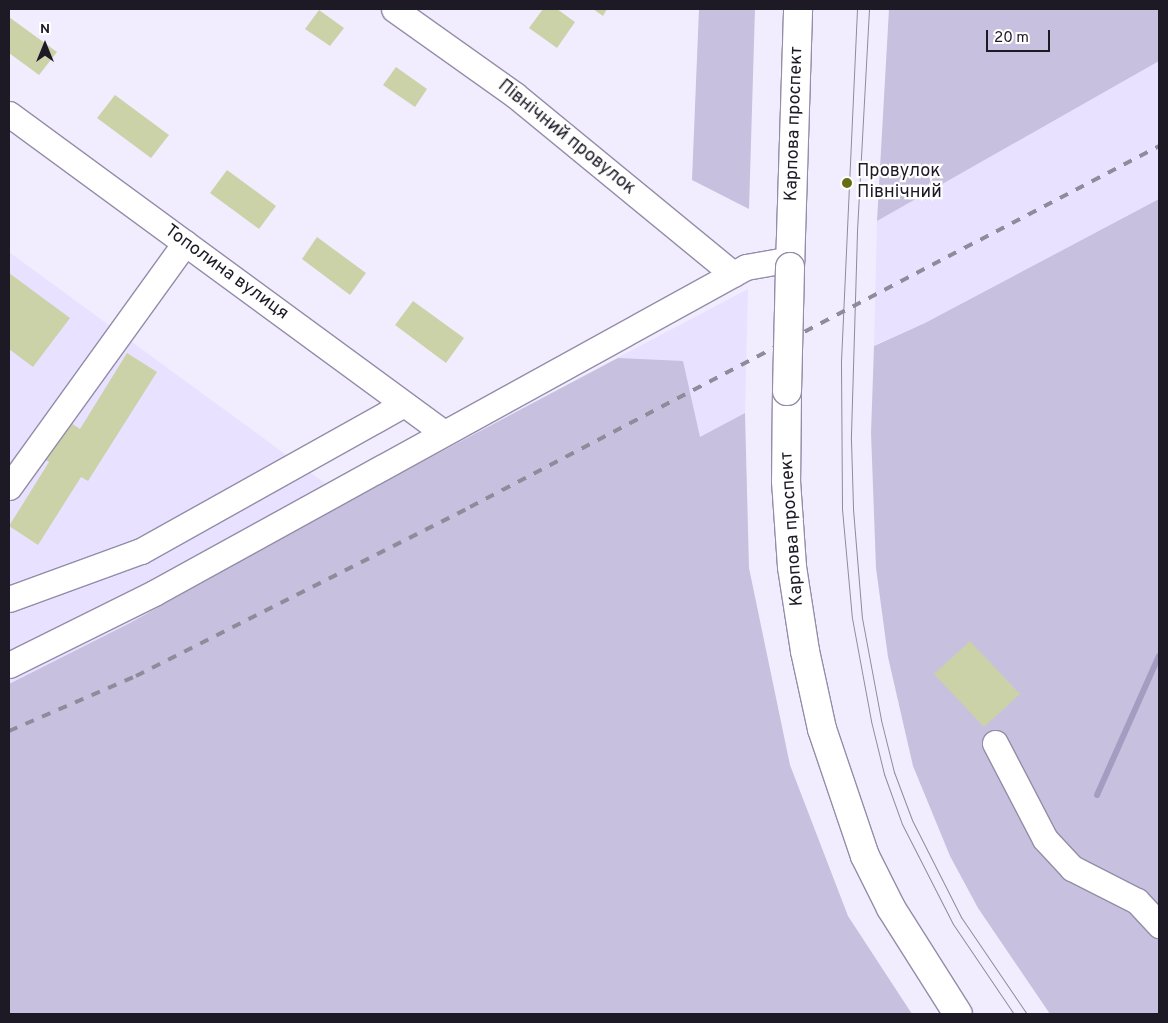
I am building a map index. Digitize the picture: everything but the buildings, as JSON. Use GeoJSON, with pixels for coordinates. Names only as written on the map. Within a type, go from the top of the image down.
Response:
{"type":"FeatureCollection","features":[{"type":"Feature","properties":{"kind":"main road","name":"Карпова проспект"},"geometry":{"type":"LineString","coordinates":[[798,9],[790,263],[786,481],[792,567],[804,651],[822,730],[865,856],[896,916],[958,1014]]}},
{"type":"Feature","properties":{"kind":"street","name":"Північний провулок"},"geometry":{"type":"LineString","coordinates":[[394,9],[515,95],[733,274]]}},
{"type":"Feature","properties":{"kind":"street","name":"Тополина вулиця"},"geometry":{"type":"LineString","coordinates":[[9,114],[444,433]]}},
{"type":"Feature","properties":{"kind":"street"},"geometry":{"type":"LineString","coordinates":[[9,487],[186,243]]}},
{"type":"Feature","properties":{"kind":"street"},"geometry":{"type":"LineString","coordinates":[[9,666],[154,593],[746,267],[790,263]]}},
{"type":"Feature","properties":{"kind":"street"},"geometry":{"type":"LineString","coordinates":[[9,599],[141,551],[404,404]]}},
{"type":"Feature","properties":{"kind":"street"},"geometry":{"type":"LineString","coordinates":[[996,743],[1045,839],[1072,868],[1137,902],[1159,925]]}},
{"type":"Feature","properties":{"kind":"shaded area"},"geometry":{"type":"Polygon","coordinates":[[[699,9],[755,9],[749,209],[692,180],[699,9]]]}},
{"type":"Feature","properties":{"kind":"shaded area"},"geometry":{"type":"Polygon","coordinates":[[[889,9],[1159,9],[1159,61],[877,221],[889,9]]]}},
{"type":"Feature","properties":{"kind":"shaded area"},"geometry":{"type":"Polygon","coordinates":[[[1159,61],[1159,199],[925,323],[874,345],[877,221],[1159,61]]]}},
{"type":"Feature","properties":{"kind":"shaded area"},"geometry":{"type":"Polygon","coordinates":[[[1159,199],[1159,1014],[1050,1014],[978,908],[950,856],[913,766],[888,657],[876,568],[871,433],[874,346],[925,323],[1159,199]]]}},
{"type":"Feature","properties":{"kind":"shaded area"},"geometry":{"type":"Polygon","coordinates":[[[9,252],[348,500],[748,289],[745,413],[145,739],[9,788],[9,252]]]}},
{"type":"Feature","properties":{"kind":"shaded area"},"geometry":{"type":"Polygon","coordinates":[[[618,358],[683,361],[700,437],[745,413],[749,568],[790,765],[848,916],[912,1014],[9,1014],[9,684],[130,623],[348,501],[618,358]]]}},
{"type":"Feature","properties":{"kind":"waterway"},"geometry":{"type":"LineString","coordinates":[[1097,795],[1159,656]]}},
{"type":"Feature","properties":{"kind":"tram line"},"geometry":{"type":"LineString","coordinates":[[857,9],[841,363],[842,509],[852,618],[871,721],[884,774],[902,824],[953,924],[1014,1014]]}},
{"type":"Feature","properties":{"kind":"tram line"},"geometry":{"type":"LineString","coordinates":[[869,9],[857,232],[851,440],[853,509],[862,618],[881,720],[894,772],[912,820],[961,917],[1027,1014]]}},
{"type":"Feature","properties":{"kind":"railway"},"geometry":{"type":"LineString","coordinates":[[9,731],[136,676],[470,507],[1159,146]]}},
{"type":"Feature","properties":{"kind":"place","name":"Провулок Північний"},"geometry":{"type":"Point","coordinates":[847,183]}}]}
